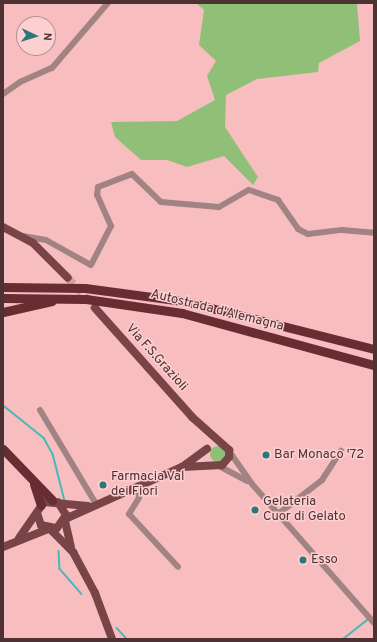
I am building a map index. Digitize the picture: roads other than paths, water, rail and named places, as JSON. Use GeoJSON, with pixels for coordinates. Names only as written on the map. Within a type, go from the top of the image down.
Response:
{"type":"FeatureCollection","features":[{"type":"Feature","properties":{"kind":"highway","name":"Autostrada d'Alemagna"},"geometry":{"type":"LineString","coordinates":[[3,288],[85,288],[183,301],[374,349]]}},
{"type":"Feature","properties":{"kind":"highway","name":"Autostrada d'Alemagna"},"geometry":{"type":"LineString","coordinates":[[3,298],[86,299],[182,313],[374,365]]}},
{"type":"Feature","properties":{"kind":"highway"},"geometry":{"type":"LineString","coordinates":[[3,312],[52,302],[86,299]]}},
{"type":"Feature","properties":{"kind":"highway"},"geometry":{"type":"LineString","coordinates":[[3,449],[34,482],[55,501]]}},
{"type":"Feature","properties":{"kind":"highway"},"geometry":{"type":"LineString","coordinates":[[34,482],[39,509]]}},
{"type":"Feature","properties":{"kind":"main road"},"geometry":{"type":"LineString","coordinates":[[3,227],[23,236],[68,278]]}},
{"type":"Feature","properties":{"kind":"main road","name":"Via F.S.Grazioli"},"geometry":{"type":"LineString","coordinates":[[95,308],[199,424],[222,443]]}},
{"type":"Feature","properties":{"kind":"main road","name":"Via F.S.Grazioli"},"geometry":{"type":"LineString","coordinates":[[199,424],[208,448]]}},
{"type":"Feature","properties":{"kind":"main road"},"geometry":{"type":"LineString","coordinates":[[3,547],[19,538],[49,529],[96,504],[182,467],[208,448],[222,443],[229,450],[228,460],[216,465],[182,467]]}},
{"type":"Feature","properties":{"kind":"main road"},"geometry":{"type":"LineString","coordinates":[[208,448],[207,456],[216,465]]}},
{"type":"Feature","properties":{"kind":"main road"},"geometry":{"type":"LineString","coordinates":[[19,538],[39,509],[55,501],[80,506],[96,504]]}},
{"type":"Feature","properties":{"kind":"main road"},"geometry":{"type":"LineString","coordinates":[[55,501],[64,507],[65,520],[73,552],[95,593],[112,639]]}},
{"type":"Feature","properties":{"kind":"main road"},"geometry":{"type":"LineString","coordinates":[[39,509],[39,522],[49,529],[73,552]]}},
{"type":"Feature","properties":{"kind":"street"},"geometry":{"type":"LineString","coordinates":[[3,94],[20,82],[52,68],[108,3]]}},
{"type":"Feature","properties":{"kind":"street"},"geometry":{"type":"LineString","coordinates":[[23,236],[46,240],[91,265],[111,226],[97,195],[98,187],[132,174],[161,202],[220,207],[249,190],[278,200],[298,229],[308,234],[342,230],[374,233]]}},
{"type":"Feature","properties":{"kind":"street"},"geometry":{"type":"LineString","coordinates":[[40,410],[96,504]]}},
{"type":"Feature","properties":{"kind":"street"},"geometry":{"type":"LineString","coordinates":[[229,450],[252,484],[374,622]]}},
{"type":"Feature","properties":{"kind":"street"},"geometry":{"type":"LineString","coordinates":[[278,514],[322,480],[341,451]]}},
{"type":"Feature","properties":{"kind":"street"},"geometry":{"type":"LineString","coordinates":[[216,465],[252,484]]}},
{"type":"Feature","properties":{"kind":"street"},"geometry":{"type":"LineString","coordinates":[[136,487],[139,498],[129,514],[178,567]]}},
{"type":"Feature","properties":{"kind":"waterway"},"geometry":{"type":"LineString","coordinates":[[3,405],[44,438],[53,454],[65,501]]}},
{"type":"Feature","properties":{"kind":"waterway"},"geometry":{"type":"LineString","coordinates":[[59,551],[60,569],[82,594]]}},
{"type":"Feature","properties":{"kind":"waterway"},"geometry":{"type":"LineString","coordinates":[[343,639],[369,619]]}},
{"type":"Feature","properties":{"kind":"waterway"},"geometry":{"type":"LineString","coordinates":[[117,628],[127,639]]}},
{"type":"Feature","properties":{"kind":"tunnel"},"geometry":{"type":"LineString","coordinates":[[68,278],[95,308]]}},
{"type":"Feature","properties":{"kind":"place","name":"Bar Monaco '72"},"geometry":{"type":"Point","coordinates":[266,455]}},
{"type":"Feature","properties":{"kind":"place","name":"Farmacia Val dei Fiori"},"geometry":{"type":"Point","coordinates":[103,485]}},
{"type":"Feature","properties":{"kind":"place","name":"Gelateria Cuor di Gelato"},"geometry":{"type":"Point","coordinates":[255,510]}},
{"type":"Feature","properties":{"kind":"place","name":"Esso"},"geometry":{"type":"Point","coordinates":[303,560]}}]}
